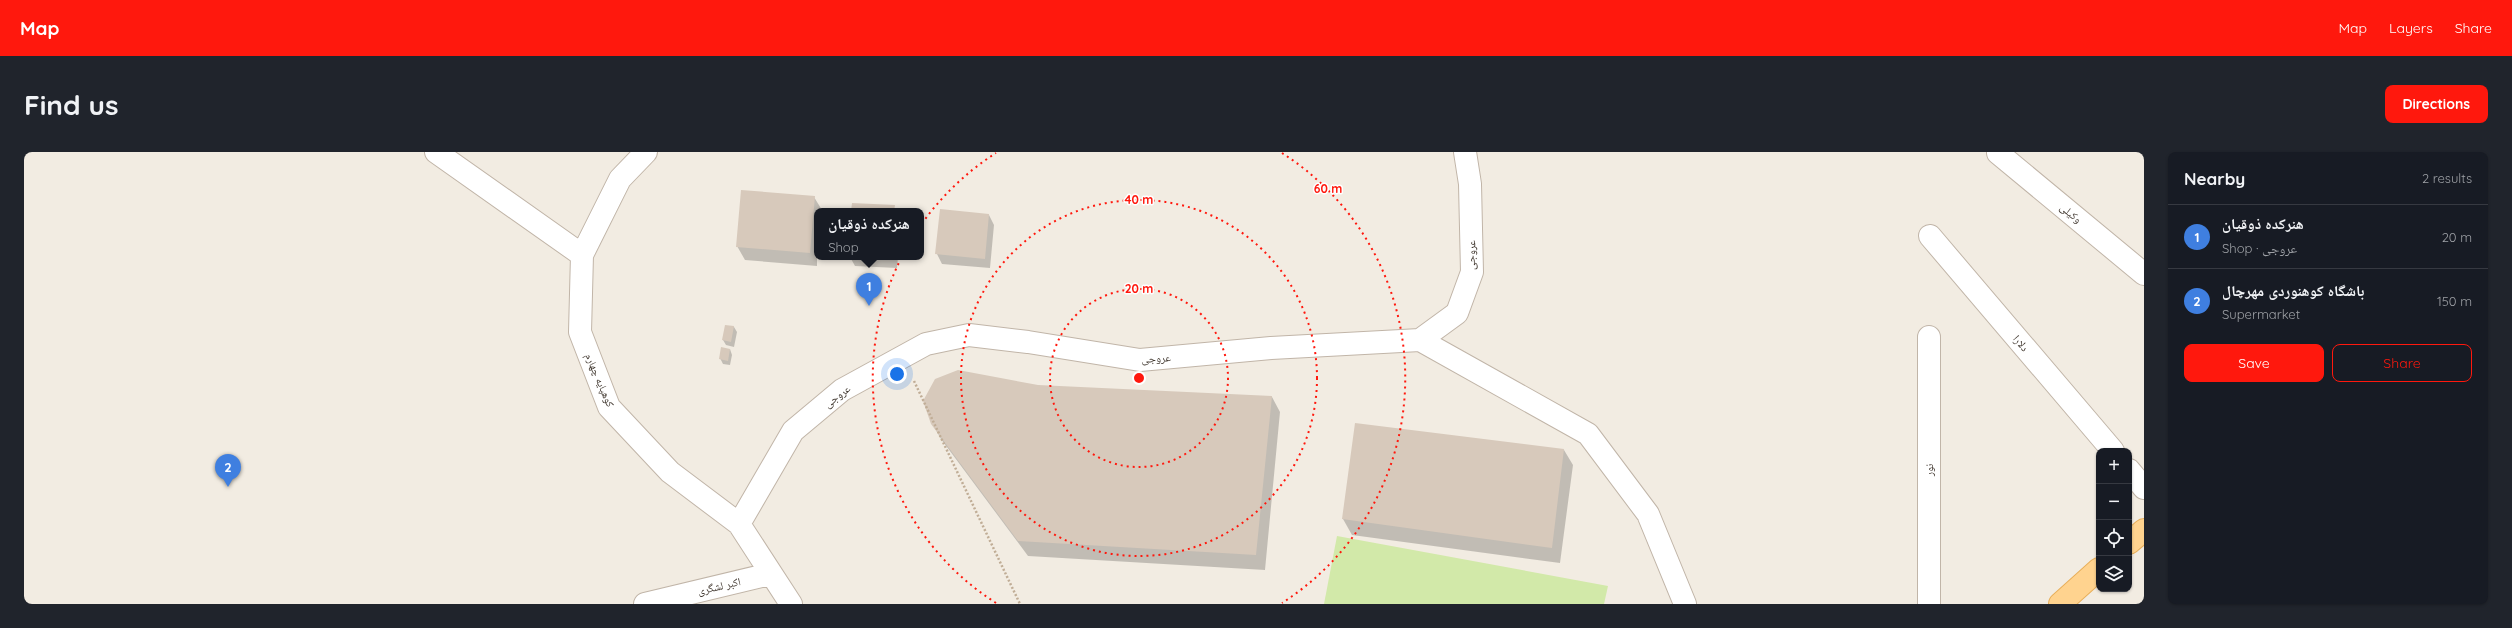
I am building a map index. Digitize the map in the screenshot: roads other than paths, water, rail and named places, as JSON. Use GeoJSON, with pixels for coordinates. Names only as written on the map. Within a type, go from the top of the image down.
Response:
{"type":"FeatureCollection","features":[{"type":"Feature","properties":{"kind":"main road"},"geometry":{"type":"LineString","coordinates":[[2132,540],[2144,530]]}},
{"type":"Feature","properties":{"kind":"main road"},"geometry":{"type":"LineString","coordinates":[[2069,601],[2096,573]]}},
{"type":"Feature","properties":{"kind":"street"},"geometry":{"type":"LineString","coordinates":[[436,152],[582,255]]}},
{"type":"Feature","properties":{"kind":"street","name":"کوهپایه چهارم"},"geometry":{"type":"LineString","coordinates":[[646,152],[620,179],[582,255],[580,332],[609,407],[670,472],[739,524],[770,574],[791,604]]}},
{"type":"Feature","properties":{"kind":"street","name":"عروجی"},"geometry":{"type":"LineString","coordinates":[[739,524],[794,431],[842,390],[926,344],[969,335],[1028,342],[1140,360],[1271,348],[1420,340],[1457,313],[1472,272],[1470,184],[1466,152]]}},
{"type":"Feature","properties":{"kind":"street","name":"وکیلی"},"geometry":{"type":"LineString","coordinates":[[1998,153],[2144,274]]}},
{"type":"Feature","properties":{"kind":"street","name":"دلارا"},"geometry":{"type":"LineString","coordinates":[[1930,236],[2110,448]]}},
{"type":"Feature","properties":{"kind":"street","name":"نور"},"geometry":{"type":"LineString","coordinates":[[1929,337],[1929,604]]}},
{"type":"Feature","properties":{"kind":"street"},"geometry":{"type":"LineString","coordinates":[[1420,340],[1588,434],[1648,514],[1685,604]]}},
{"type":"Feature","properties":{"kind":"street"},"geometry":{"type":"LineString","coordinates":[[2132,474],[2144,488]]}},
{"type":"Feature","properties":{"kind":"street","name":"اکبر لشگری"},"geometry":{"type":"LineString","coordinates":[[645,604],[770,574]]}},
{"type":"Feature","properties":{"kind":"place","name":"هنرکده ذوقیان"},"geometry":{"type":"Point","coordinates":[869,306]}},
{"type":"Feature","properties":{"kind":"place","name":"باشگاه کوهنوردی مهرچال"},"geometry":{"type":"Point","coordinates":[228,487]}}]}
